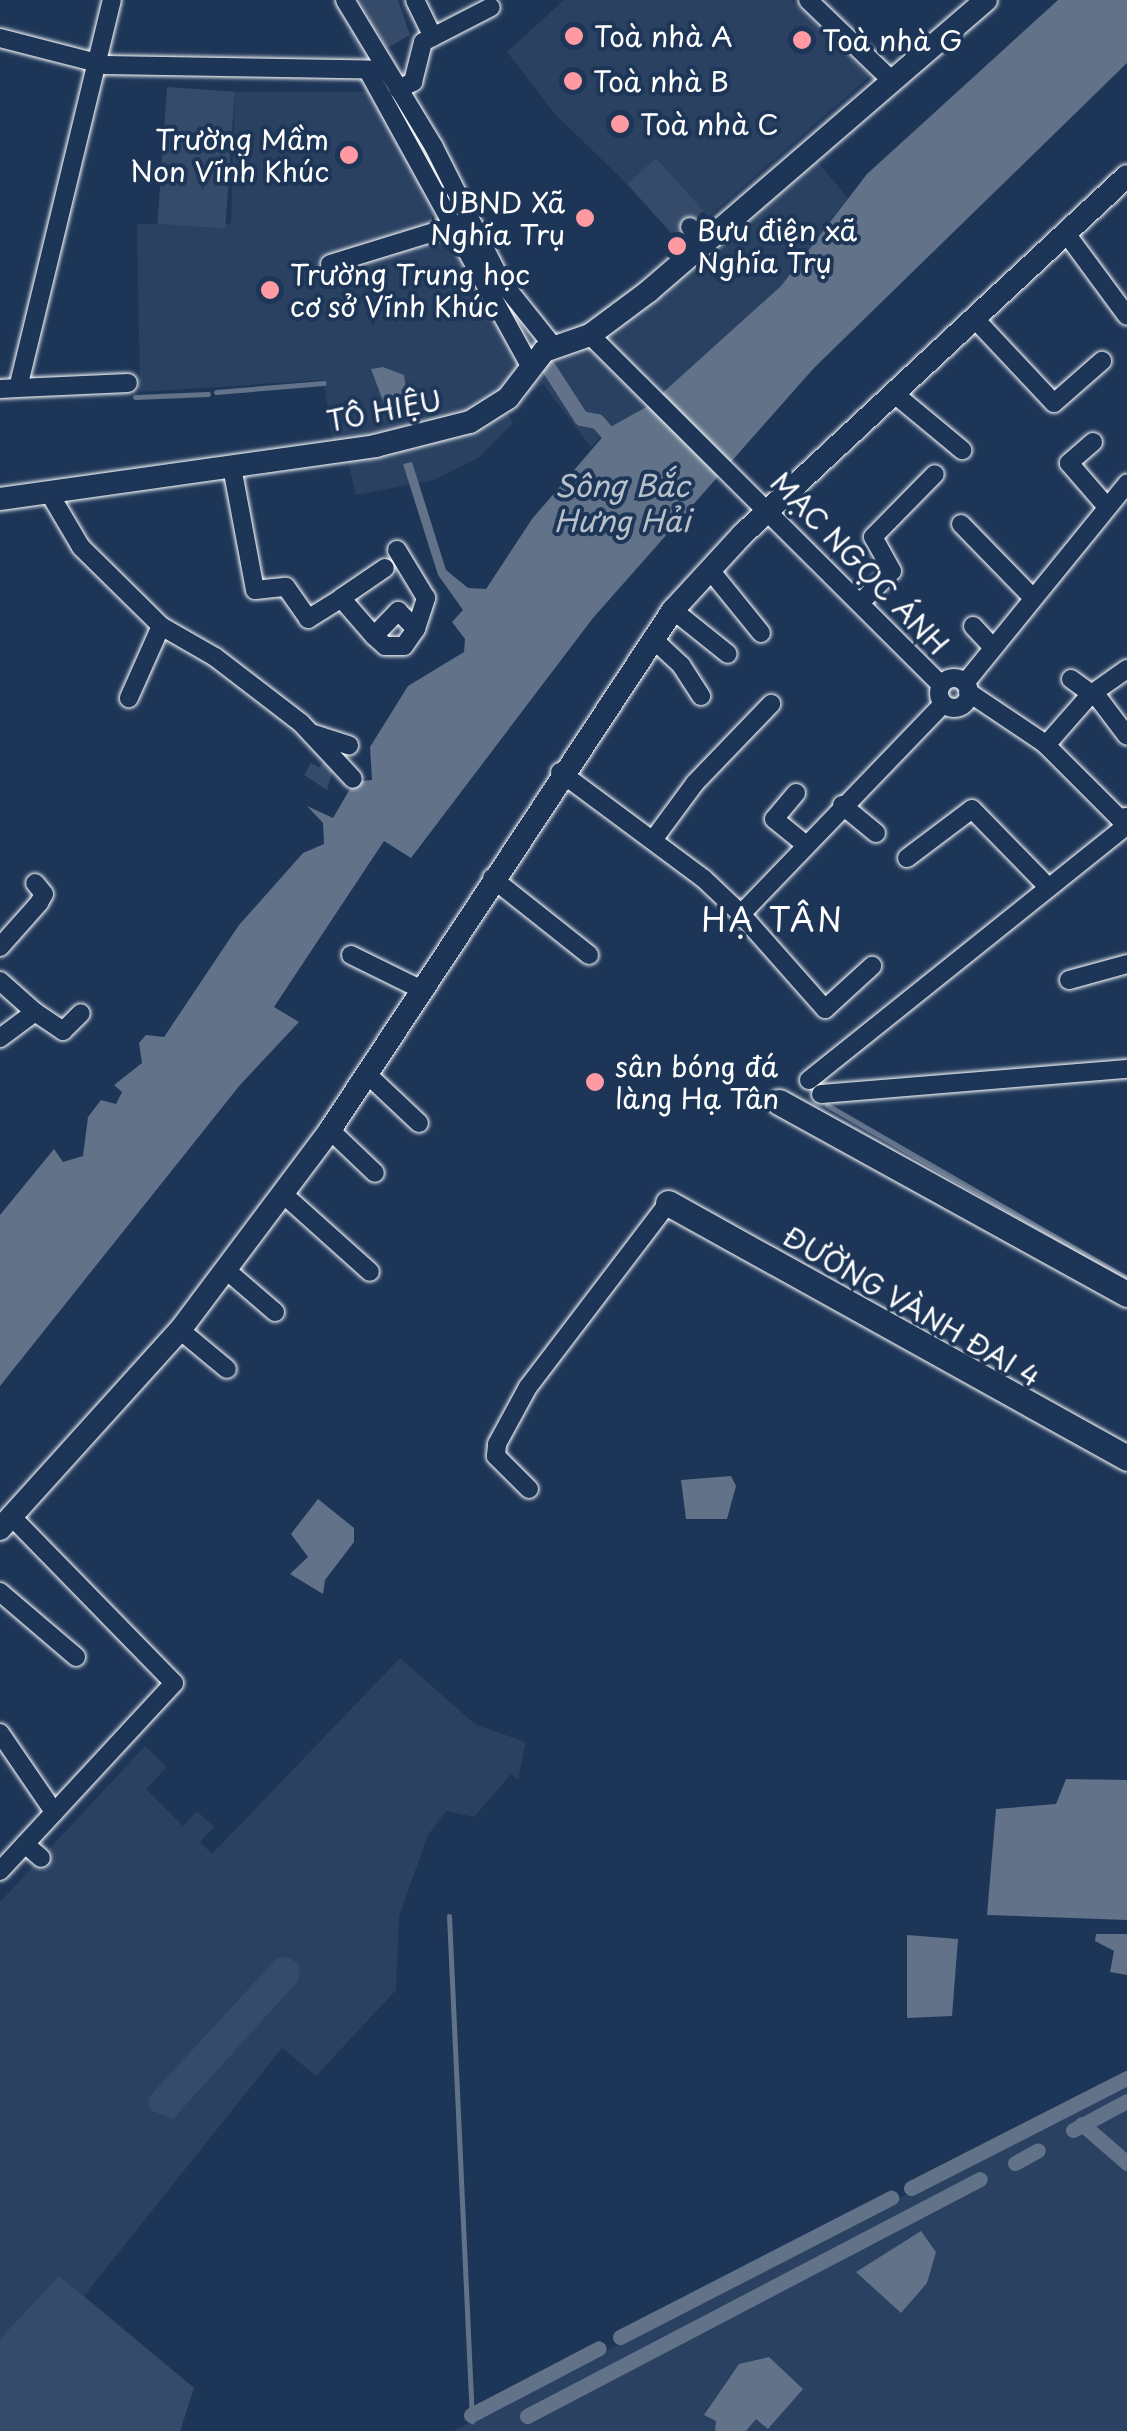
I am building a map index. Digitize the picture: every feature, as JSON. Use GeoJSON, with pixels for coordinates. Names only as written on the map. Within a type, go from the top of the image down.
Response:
{"type":"FeatureCollection","features":[{"type":"Feature","properties":{"kind":"main road"},"geometry":{"type":"LineString","coordinates":[[780,1102],[1127,1294]]}},
{"type":"Feature","properties":{"kind":"main road","name":"ĐƯỜNG VÀNH ĐAI 4"},"geometry":{"type":"LineString","coordinates":[[668,1203],[1127,1458]]}},
{"type":"Feature","properties":{"kind":"street"},"geometry":{"type":"LineString","coordinates":[[112,0],[9,389],[128,383]]}},
{"type":"Feature","properties":{"kind":"street"},"geometry":{"type":"LineString","coordinates":[[345,0],[376,71],[462,223],[553,346]]}},
{"type":"Feature","properties":{"kind":"street"},"geometry":{"type":"LineString","coordinates":[[414,0],[433,38]]}},
{"type":"Feature","properties":{"kind":"street"},"geometry":{"type":"LineString","coordinates":[[808,0],[891,80]]}},
{"type":"Feature","properties":{"kind":"street","name":"TÔ HIỆU"},"geometry":{"type":"LineString","coordinates":[[0,499],[448,430],[499,406],[553,346],[590,334],[696,234],[986,0]]}},
{"type":"Feature","properties":{"kind":"street"},"geometry":{"type":"LineString","coordinates":[[398,89],[413,82],[423,42],[491,7]]}},
{"type":"Feature","properties":{"kind":"street"},"geometry":{"type":"LineString","coordinates":[[0,38],[96,63],[376,71],[398,89],[531,368]]}},
{"type":"Feature","properties":{"kind":"street"},"geometry":{"type":"LineString","coordinates":[[0,1870],[174,1683],[6,1523],[180,1330],[330,1130],[560,772],[673,610],[771,510],[1068,236],[1127,176]]}},
{"type":"Feature","properties":{"kind":"street"},"geometry":{"type":"LineString","coordinates":[[330,264],[462,223]]}},
{"type":"Feature","properties":{"kind":"street"},"geometry":{"type":"LineString","coordinates":[[1068,236],[1125,308]]}},
{"type":"Feature","properties":{"kind":"street"},"geometry":{"type":"LineString","coordinates":[[975,319],[1054,403],[1102,361]]}},
{"type":"Feature","properties":{"kind":"street","name":"MẠC NGỌC ÁNH"},"geometry":{"type":"LineString","coordinates":[[590,334],[647,395],[771,510],[942,694],[952,678],[966,688]]}},
{"type":"Feature","properties":{"kind":"street"},"geometry":{"type":"LineString","coordinates":[[897,396],[962,450]]}},
{"type":"Feature","properties":{"kind":"street"},"geometry":{"type":"LineString","coordinates":[[1093,442],[1069,464],[1106,507]]}},
{"type":"Feature","properties":{"kind":"street"},"geometry":{"type":"LineString","coordinates":[[232,466],[255,590],[286,587],[308,620],[385,568]]}},
{"type":"Feature","properties":{"kind":"street"},"geometry":{"type":"LineString","coordinates":[[860,603],[892,570],[873,538],[936,474]]}},
{"type":"Feature","properties":{"kind":"street"},"geometry":{"type":"LineString","coordinates":[[740,914],[942,694],[960,706],[990,644],[1127,484]]}},
{"type":"Feature","properties":{"kind":"street"},"geometry":{"type":"LineString","coordinates":[[48,491],[80,548],[161,626],[215,657],[309,732],[353,779]]}},
{"type":"Feature","properties":{"kind":"street"},"geometry":{"type":"LineString","coordinates":[[961,524],[1033,598]]}},
{"type":"Feature","properties":{"kind":"street"},"geometry":{"type":"LineString","coordinates":[[341,598],[374,636],[398,611],[416,629],[426,598],[397,550]]}},
{"type":"Feature","properties":{"kind":"street"},"geometry":{"type":"LineString","coordinates":[[710,570],[762,633]]}},
{"type":"Feature","properties":{"kind":"street"},"geometry":{"type":"LineString","coordinates":[[673,610],[728,654]]}},
{"type":"Feature","properties":{"kind":"street"},"geometry":{"type":"LineString","coordinates":[[128,698],[161,626]]}},
{"type":"Feature","properties":{"kind":"street"},"geometry":{"type":"LineString","coordinates":[[973,626],[990,644]]}},
{"type":"Feature","properties":{"kind":"street"},"geometry":{"type":"LineString","coordinates":[[652,638],[682,664],[687,684],[701,696]]}},
{"type":"Feature","properties":{"kind":"street"},"geometry":{"type":"LineString","coordinates":[[1046,745],[1090,695],[1127,668]]}},
{"type":"Feature","properties":{"kind":"street"},"geometry":{"type":"LineString","coordinates":[[1070,679],[1127,736]]}},
{"type":"Feature","properties":{"kind":"street"},"geometry":{"type":"LineString","coordinates":[[966,688],[1046,745],[1124,824],[815,1087],[1127,1069]]}},
{"type":"Feature","properties":{"kind":"street"},"geometry":{"type":"LineString","coordinates":[[653,840],[694,783],[771,704]]}},
{"type":"Feature","properties":{"kind":"street"},"geometry":{"type":"LineString","coordinates":[[309,732],[349,745]]}},
{"type":"Feature","properties":{"kind":"street"},"geometry":{"type":"LineString","coordinates":[[560,772],[653,840],[740,914],[825,1010],[872,966]]}},
{"type":"Feature","properties":{"kind":"street"},"geometry":{"type":"LineString","coordinates":[[796,793],[774,819],[804,844]]}},
{"type":"Feature","properties":{"kind":"street"},"geometry":{"type":"LineString","coordinates":[[842,805],[876,833]]}},
{"type":"Feature","properties":{"kind":"street"},"geometry":{"type":"LineString","coordinates":[[907,858],[972,809],[1048,887]]}},
{"type":"Feature","properties":{"kind":"street"},"geometry":{"type":"LineString","coordinates":[[492,878],[589,955]]}},
{"type":"Feature","properties":{"kind":"street"},"geometry":{"type":"LineString","coordinates":[[0,947],[40,903],[44,894],[34,883]]}},
{"type":"Feature","properties":{"kind":"street"},"geometry":{"type":"LineString","coordinates":[[352,955],[420,989]]}},
{"type":"Feature","properties":{"kind":"street"},"geometry":{"type":"LineString","coordinates":[[1069,980],[1127,964]]}},
{"type":"Feature","properties":{"kind":"street"},"geometry":{"type":"LineString","coordinates":[[0,981],[64,1031],[81,1013]]}},
{"type":"Feature","properties":{"kind":"street"},"geometry":{"type":"LineString","coordinates":[[0,1038],[35,1012]]}},
{"type":"Feature","properties":{"kind":"street"},"geometry":{"type":"LineString","coordinates":[[368,1074],[420,1123]]}},
{"type":"Feature","properties":{"kind":"street"},"geometry":{"type":"LineString","coordinates":[[330,1130],[375,1173]]}},
{"type":"Feature","properties":{"kind":"street"},"geometry":{"type":"LineString","coordinates":[[282,1193],[370,1272]]}},
{"type":"Feature","properties":{"kind":"street"},"geometry":{"type":"LineString","coordinates":[[529,1489],[496,1456],[497,1444],[528,1387],[668,1203]]}},
{"type":"Feature","properties":{"kind":"street"},"geometry":{"type":"LineString","coordinates":[[226,1269],[275,1312]]}},
{"type":"Feature","properties":{"kind":"street"},"geometry":{"type":"LineString","coordinates":[[180,1330],[227,1369]]}},
{"type":"Feature","properties":{"kind":"street"},"geometry":{"type":"LineString","coordinates":[[0,1592],[76,1657]]}},
{"type":"Feature","properties":{"kind":"street"},"geometry":{"type":"LineString","coordinates":[[0,1733],[54,1812]]}},
{"type":"Feature","properties":{"kind":"street"},"geometry":{"type":"LineString","coordinates":[[25,1844],[41,1858]]}},
{"type":"Feature","properties":{"kind":"shaded area"},"geometry":{"type":"Polygon","coordinates":[[[360,0],[398,0],[410,35],[387,48],[360,0]]]}},
{"type":"Feature","properties":{"kind":"shaded area"},"geometry":{"type":"Polygon","coordinates":[[[564,0],[790,0],[870,76],[708,217],[656,158],[628,185],[555,114],[507,52],[564,0]]]}},
{"type":"Feature","properties":{"kind":"shaded area"},"geometry":{"type":"Polygon","coordinates":[[[382,11],[389,21],[374,31],[443,143],[501,271],[552,330],[565,333],[672,260],[703,223],[711,224],[802,143],[848,198],[781,286],[648,406],[612,426],[591,447],[543,384],[505,409],[513,423],[478,458],[434,480],[356,495],[348,462],[333,442],[323,380],[140,392],[137,224],[231,224],[235,92],[365,92],[362,60],[347,33],[382,11]]]}},
{"type":"Feature","properties":{"kind":"shaded area"},"geometry":{"type":"Polygon","coordinates":[[[167,87],[235,92],[225,228],[157,224],[167,87]]]}},
{"type":"Feature","properties":{"kind":"shaded area"},"geometry":{"type":"Polygon","coordinates":[[[656,158],[704,211],[675,237],[627,184],[656,158]]]}},
{"type":"Feature","properties":{"kind":"shaded area"},"geometry":{"type":"Polygon","coordinates":[[[321,745],[336,760],[327,790],[304,775],[311,763],[319,767],[330,755],[316,754],[321,745]]]}},
{"type":"Feature","properties":{"kind":"shaded area"},"geometry":{"type":"Polygon","coordinates":[[[400,1658],[476,1725],[526,1742],[518,1780],[511,1774],[474,1817],[446,1811],[428,1835],[399,1916],[396,1990],[316,2076],[282,2048],[84,2296],[194,2388],[180,2431],[0,2431],[0,1902],[145,1746],[167,1767],[146,1789],[183,1826],[197,1811],[214,1827],[200,1842],[212,1854],[400,1658]]]}},
{"type":"Feature","properties":{"kind":"shaded area"},"geometry":{"type":"Polygon","coordinates":[[[289,1957],[300,1966],[298,1981],[173,2119],[150,2110],[148,2098],[277,1958],[289,1957]]]}},
{"type":"Feature","properties":{"kind":"shaded area"},"geometry":{"type":"Polygon","coordinates":[[[1127,2078],[1127,2431],[453,2431],[890,2203],[1127,2078]]]}},
{"type":"Feature","properties":{"kind":"shaded area"},"geometry":{"type":"Polygon","coordinates":[[[59,2276],[194,2388],[180,2431],[0,2431],[0,2339],[59,2276]]]}},
{"type":"Feature","properties":{"kind":"water","name":"Sông Bắc Hưng Hải"},"geometry":{"type":"Polygon","coordinates":[[[1058,0],[1127,0],[1127,63],[814,368],[593,618],[411,858],[384,841],[274,1007],[299,1022],[240,1085],[0,1386],[0,1215],[54,1149],[63,1162],[83,1156],[88,1117],[101,1100],[116,1104],[122,1092],[114,1085],[142,1063],[139,1043],[146,1035],[164,1037],[239,925],[303,853],[324,844],[323,823],[307,806],[333,818],[354,782],[372,780],[370,747],[408,686],[464,652],[465,639],[452,622],[463,610],[438,575],[403,464],[412,462],[446,570],[468,588],[486,589],[532,519],[612,426],[648,406],[781,286],[867,174],[1058,0]]]}},
{"type":"Feature","properties":{"kind":"water"},"geometry":{"type":"Polygon","coordinates":[[[383,367],[404,375],[409,409],[397,419],[389,417],[371,369],[383,367]]]}},
{"type":"Feature","properties":{"kind":"water"},"geometry":{"type":"Polygon","coordinates":[[[731,1476],[736,1486],[727,1519],[686,1519],[681,1480],[731,1476]]]}},
{"type":"Feature","properties":{"kind":"water"},"geometry":{"type":"Polygon","coordinates":[[[318,1499],[354,1528],[354,1542],[325,1580],[323,1594],[290,1574],[308,1557],[291,1534],[318,1499]]]}},
{"type":"Feature","properties":{"kind":"water"},"geometry":{"type":"Polygon","coordinates":[[[1066,1779],[1127,1780],[1127,1920],[987,1915],[996,1809],[1056,1804],[1066,1779]]]}},
{"type":"Feature","properties":{"kind":"water"},"geometry":{"type":"Polygon","coordinates":[[[1096,1934],[1127,1934],[1127,1975],[1110,1972],[1114,1951],[1095,1941],[1096,1934]]]}},
{"type":"Feature","properties":{"kind":"water"},"geometry":{"type":"Polygon","coordinates":[[[907,1935],[958,1939],[952,2016],[907,2018],[907,1935]]]}},
{"type":"Feature","properties":{"kind":"water"},"geometry":{"type":"Polygon","coordinates":[[[921,2231],[936,2252],[927,2283],[901,2313],[856,2272],[921,2231]]]}},
{"type":"Feature","properties":{"kind":"water"},"geometry":{"type":"Polygon","coordinates":[[[769,2357],[803,2389],[768,2429],[756,2419],[746,2431],[715,2431],[716,2421],[704,2415],[739,2364],[769,2357]]]}},
{"type":"Feature","properties":{"kind":"waterway"},"geometry":{"type":"LineString","coordinates":[[548,367],[581,418],[597,421],[620,447]]}},
{"type":"Feature","properties":{"kind":"waterway"},"geometry":{"type":"LineString","coordinates":[[216,392],[324,383]]}},
{"type":"Feature","properties":{"kind":"waterway"},"geometry":{"type":"LineString","coordinates":[[135,397],[208,394]]}},
{"type":"Feature","properties":{"kind":"waterway"},"geometry":{"type":"LineString","coordinates":[[827,1105],[1127,1278]]}},
{"type":"Feature","properties":{"kind":"waterway"},"geometry":{"type":"LineString","coordinates":[[449,1916],[472,2421]]}},
{"type":"Feature","properties":{"kind":"waterway"},"geometry":{"type":"LineString","coordinates":[[911,2188],[1127,2078]]}},
{"type":"Feature","properties":{"kind":"waterway"},"geometry":{"type":"LineString","coordinates":[[1073,2130],[1127,2101]]}},
{"type":"Feature","properties":{"kind":"waterway"},"geometry":{"type":"LineString","coordinates":[[1082,2124],[1127,2163]]}},
{"type":"Feature","properties":{"kind":"waterway"},"geometry":{"type":"LineString","coordinates":[[1015,2163],[1038,2150]]}},
{"type":"Feature","properties":{"kind":"waterway"},"geometry":{"type":"LineString","coordinates":[[527,2416],[980,2179]]}},
{"type":"Feature","properties":{"kind":"waterway"},"geometry":{"type":"LineString","coordinates":[[620,2337],[891,2198]]}},
{"type":"Feature","properties":{"kind":"waterway"},"geometry":{"type":"LineString","coordinates":[[471,2415],[599,2348]]}},
{"type":"Feature","properties":{"kind":"place","name":"Toà nhà A"},"geometry":{"type":"Point","coordinates":[574,36]}},
{"type":"Feature","properties":{"kind":"place","name":"Toà nhà G"},"geometry":{"type":"Point","coordinates":[802,40]}},
{"type":"Feature","properties":{"kind":"place","name":"Toà nhà B"},"geometry":{"type":"Point","coordinates":[573,81]}},
{"type":"Feature","properties":{"kind":"place","name":"Toà nhà C"},"geometry":{"type":"Point","coordinates":[620,124]}},
{"type":"Feature","properties":{"kind":"place","name":"Trường Mầm Non Vĩnh Khúc"},"geometry":{"type":"Point","coordinates":[349,155]}},
{"type":"Feature","properties":{"kind":"place","name":"UBND Xã Nghĩa Trụ"},"geometry":{"type":"Point","coordinates":[585,218]}},
{"type":"Feature","properties":{"kind":"place","name":"Bưu điện xã Nghĩa Trụ"},"geometry":{"type":"Point","coordinates":[677,246]}},
{"type":"Feature","properties":{"kind":"place","name":"Trường Trung học cơ sở Vĩnh Khúc"},"geometry":{"type":"Point","coordinates":[270,290]}},
{"type":"Feature","properties":{"kind":"place","name":"sân bóng đá làng Hạ Tân"},"geometry":{"type":"Point","coordinates":[595,1082]}},
{"type":"Feature","properties":{"kind":"district","name":"HẠ TÂN"},"geometry":{"type":"Point","coordinates":[773,919]}}]}
